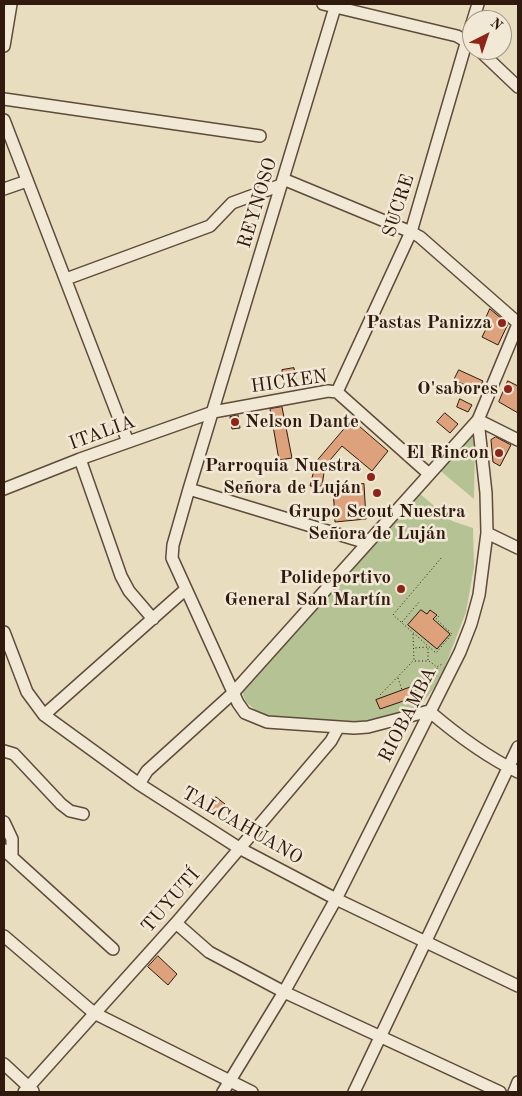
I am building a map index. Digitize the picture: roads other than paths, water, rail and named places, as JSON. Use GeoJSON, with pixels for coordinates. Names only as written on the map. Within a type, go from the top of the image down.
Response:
{"type":"FeatureCollection","features":[{"type":"Feature","properties":{"kind":"street"},"geometry":{"type":"LineString","coordinates":[[4,46],[11,4]]}},
{"type":"Feature","properties":{"kind":"street"},"geometry":{"type":"LineString","coordinates":[[331,4],[457,36],[462,39]]}},
{"type":"Feature","properties":{"kind":"street","name":"REYNOSO"},"geometry":{"type":"LineString","coordinates":[[331,4],[282,182],[189,489],[172,558],[233,693],[245,713],[253,718],[267,722],[338,728],[368,727],[429,711]]}},
{"type":"Feature","properties":{"kind":"street","name":"SUCRE"},"geometry":{"type":"LineString","coordinates":[[337,392],[412,232],[464,60]]}},
{"type":"Feature","properties":{"kind":"street"},"geometry":{"type":"LineString","coordinates":[[490,60],[518,87]]}},
{"type":"Feature","properties":{"kind":"street"},"geometry":{"type":"LineString","coordinates":[[4,99],[260,136]]}},
{"type":"Feature","properties":{"kind":"street"},"geometry":{"type":"LineString","coordinates":[[4,120],[128,442]]}},
{"type":"Feature","properties":{"kind":"street"},"geometry":{"type":"LineString","coordinates":[[4,189],[27,180]]}},
{"type":"Feature","properties":{"kind":"street"},"geometry":{"type":"LineString","coordinates":[[66,279],[210,226],[232,202],[282,182],[412,232],[518,323]]}},
{"type":"Feature","properties":{"kind":"street","name":"RIOBAMBA"},"geometry":{"type":"LineString","coordinates":[[223,1092],[284,992],[336,899],[460,652],[471,624],[480,588],[487,533],[486,493],[478,420],[518,323]]}},
{"type":"Feature","properties":{"kind":"street","name":"HICKEN"},"geometry":{"type":"LineString","coordinates":[[213,412],[328,391],[337,392],[429,474]]}},
{"type":"Feature","properties":{"kind":"street","name":"ITALIA"},"geometry":{"type":"LineString","coordinates":[[4,489],[80,459],[213,412]]}},
{"type":"Feature","properties":{"kind":"street"},"geometry":{"type":"LineString","coordinates":[[139,784],[146,771],[233,693],[478,420],[518,440]]}},
{"type":"Feature","properties":{"kind":"street"},"geometry":{"type":"LineString","coordinates":[[80,459],[121,576],[129,591],[153,619]]}},
{"type":"Feature","properties":{"kind":"street"},"geometry":{"type":"LineString","coordinates":[[189,489],[367,542]]}},
{"type":"Feature","properties":{"kind":"street"},"geometry":{"type":"LineString","coordinates":[[487,533],[518,548]]}},
{"type":"Feature","properties":{"kind":"street"},"geometry":{"type":"LineString","coordinates":[[44,715],[186,589]]}},
{"type":"Feature","properties":{"kind":"street","name":"TALCAHUANO"},"geometry":{"type":"LineString","coordinates":[[4,632],[27,692],[44,715],[139,784],[239,848],[336,899],[518,986]]}},
{"type":"Feature","properties":{"kind":"street"},"geometry":{"type":"LineString","coordinates":[[429,711],[470,744],[513,770]]}},
{"type":"Feature","properties":{"kind":"street","name":"TUYUTÍ"},"geometry":{"type":"LineString","coordinates":[[29,1091],[94,1013],[176,922],[331,741],[338,728]]}},
{"type":"Feature","properties":{"kind":"street"},"geometry":{"type":"LineString","coordinates":[[354,1092],[426,942],[513,770],[518,746]]}},
{"type":"Feature","properties":{"kind":"street"},"geometry":{"type":"LineString","coordinates":[[4,751],[14,754],[61,804],[70,811],[83,814]]}},
{"type":"Feature","properties":{"kind":"street"},"geometry":{"type":"LineString","coordinates":[[4,822],[12,839],[8,853],[113,949]]}},
{"type":"Feature","properties":{"kind":"street"},"geometry":{"type":"LineString","coordinates":[[176,922],[209,952],[284,992],[500,1092]]}},
{"type":"Feature","properties":{"kind":"street"},"geometry":{"type":"LineString","coordinates":[[4,936],[94,1013],[252,1092]]}},
{"type":"Feature","properties":{"kind":"street"},"geometry":{"type":"LineString","coordinates":[[4,1064],[29,1091]]}},
{"type":"Feature","properties":{"kind":"street"},"geometry":{"type":"LineString","coordinates":[[514,1092],[518,1082]]}},
{"type":"Feature","properties":{"kind":"place","name":"Pastas Panizza"},"geometry":{"type":"Point","coordinates":[502,323]}},
{"type":"Feature","properties":{"kind":"place","name":"O'sabores"},"geometry":{"type":"Point","coordinates":[508,389]}},
{"type":"Feature","properties":{"kind":"place","name":"Nelson Dante"},"geometry":{"type":"Point","coordinates":[235,422]}},
{"type":"Feature","properties":{"kind":"place","name":"El Rincon"},"geometry":{"type":"Point","coordinates":[499,453]}},
{"type":"Feature","properties":{"kind":"place","name":"Parroquia Nuestra Señora de Luján"},"geometry":{"type":"Point","coordinates":[371,477]}},
{"type":"Feature","properties":{"kind":"place","name":"Grupo Scout Nuestra Señora de Luján"},"geometry":{"type":"Point","coordinates":[377,493]}},
{"type":"Feature","properties":{"kind":"place","name":"Polideportivo General San Martín"},"geometry":{"type":"Point","coordinates":[401,589]}}]}
